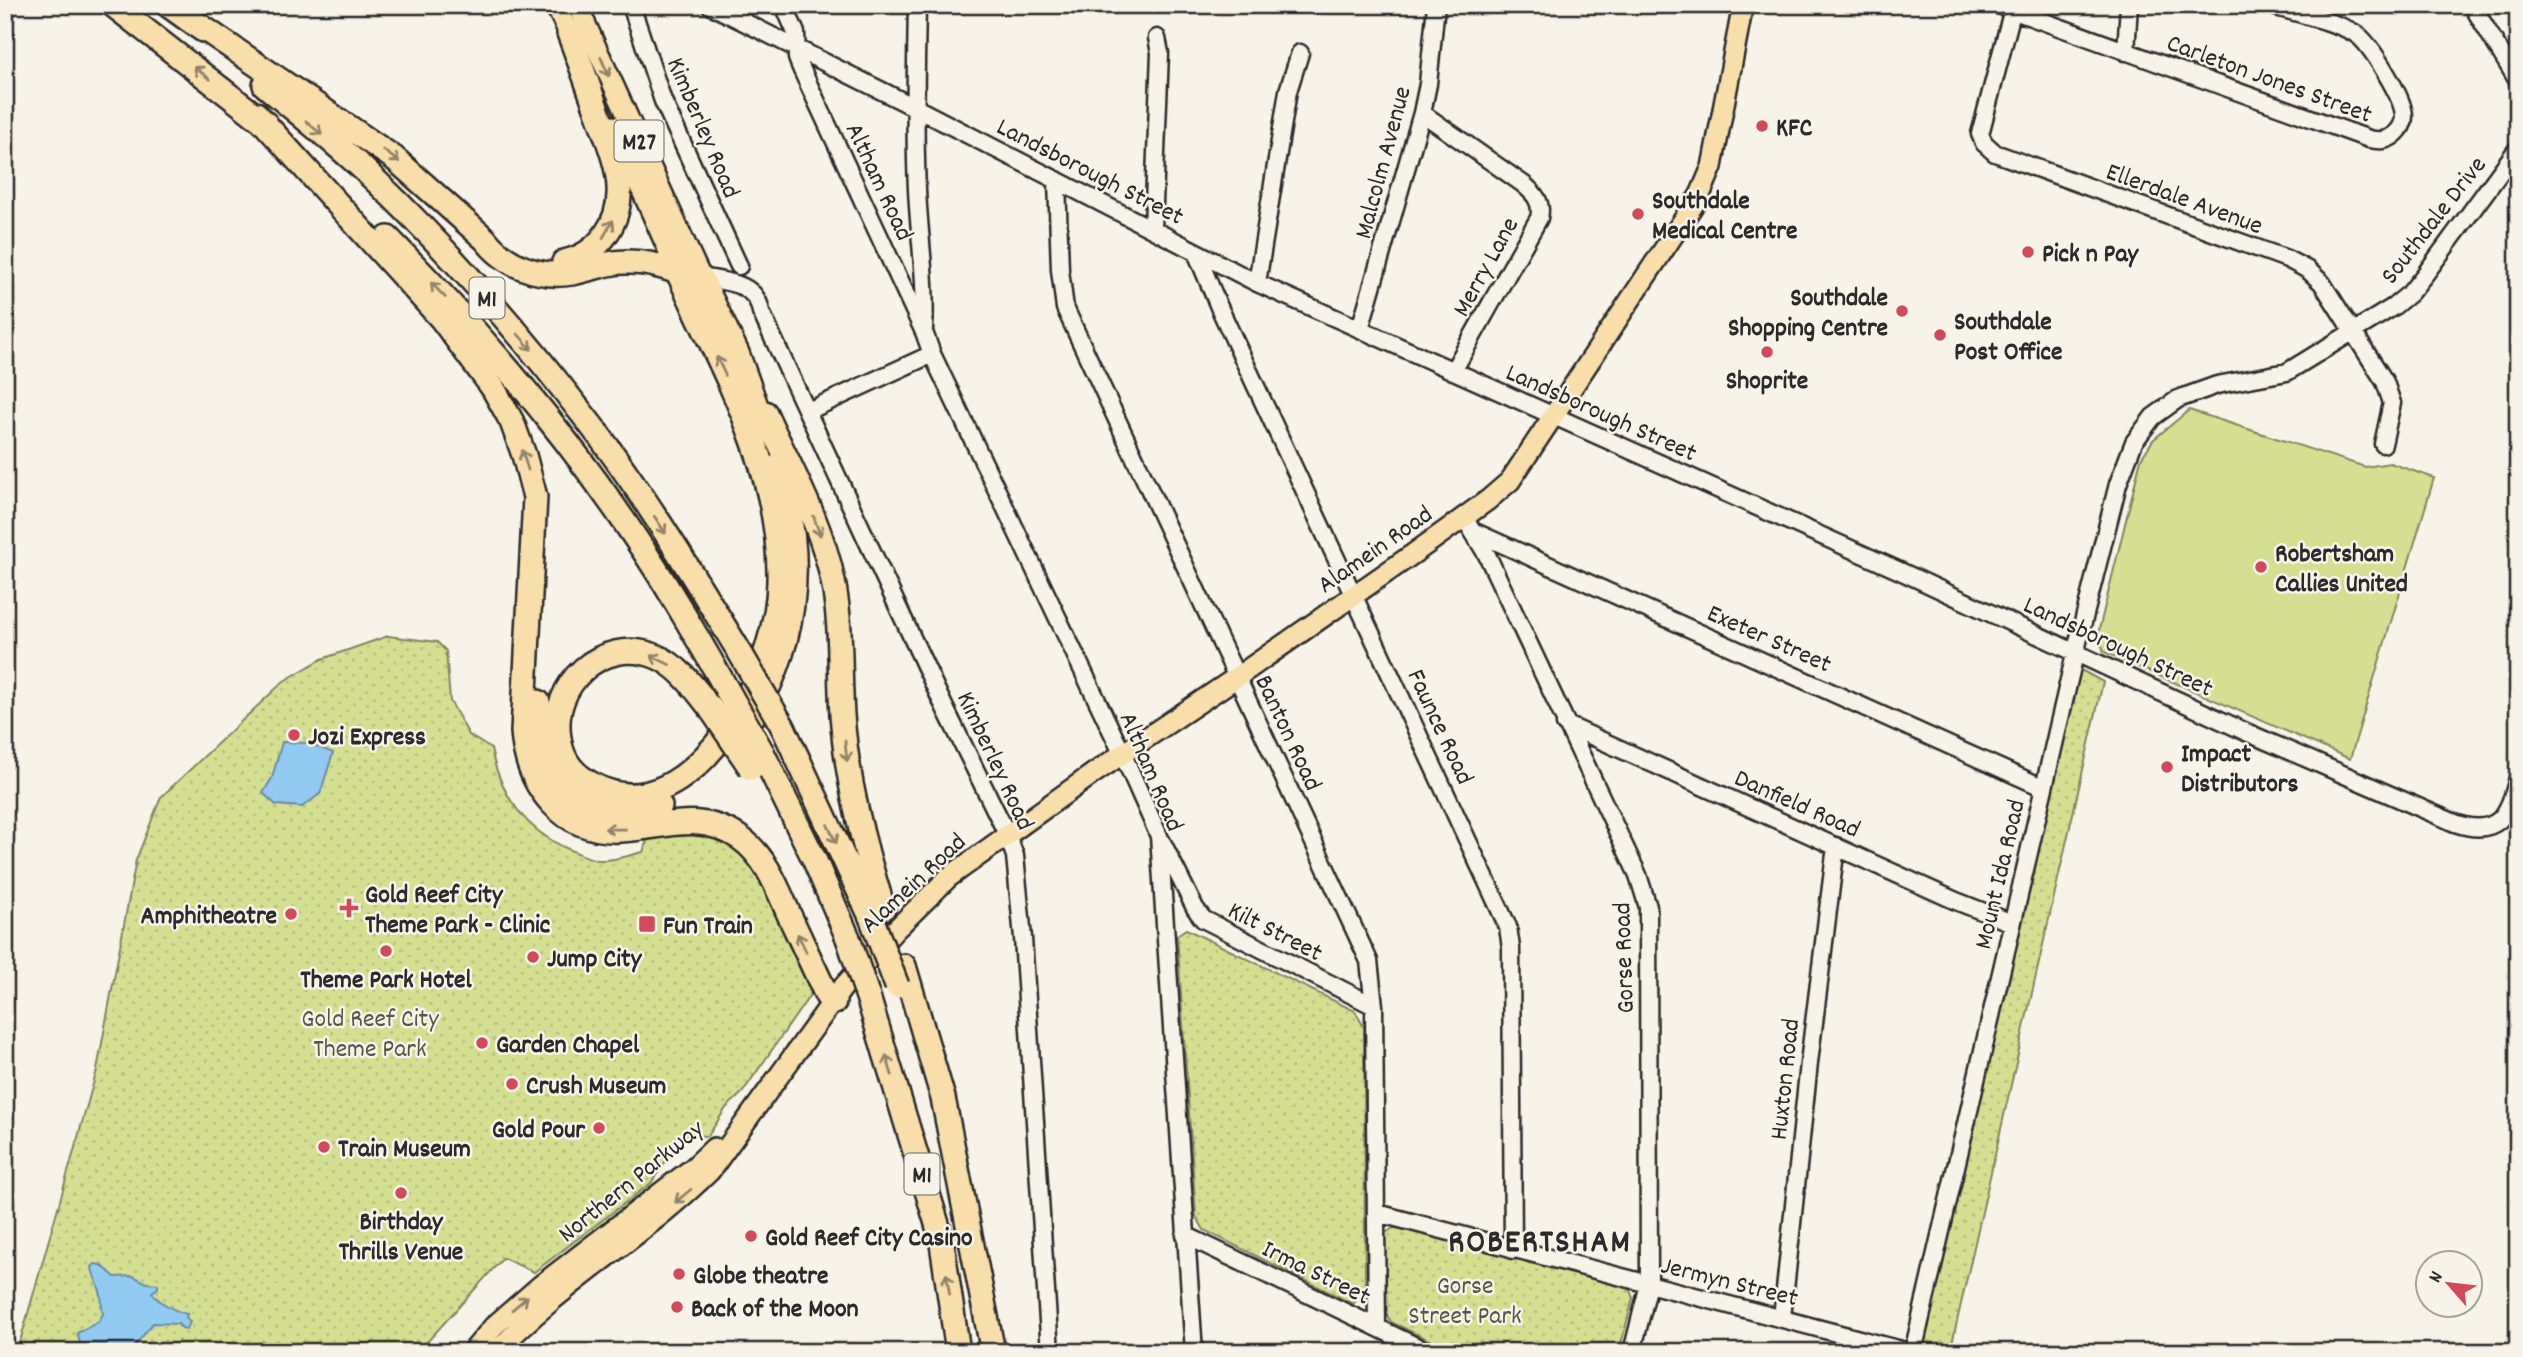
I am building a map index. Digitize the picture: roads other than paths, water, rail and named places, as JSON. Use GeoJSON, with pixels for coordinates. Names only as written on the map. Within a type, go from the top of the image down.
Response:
{"type":"FeatureCollection","features":[{"type":"Feature","properties":{"kind":"highway","name":"M1"},"geometry":{"type":"LineString","coordinates":[[113,5],[256,114],[372,221],[445,296],[515,379],[634,536],[723,681],[789,830],[815,861],[848,938],[941,1237],[958,1352]]}},
{"type":"Feature","properties":{"kind":"highway","name":"M1"},"geometry":{"type":"LineString","coordinates":[[168,5],[193,21],[377,182],[464,272],[538,357],[586,419],[658,522],[739,651],[783,727],[877,912],[900,976],[953,1152],[993,1352]]}},
{"type":"Feature","properties":{"kind":"highway"},"geometry":{"type":"LineString","coordinates":[[193,21],[394,158],[501,255],[516,265],[535,272],[573,272],[607,263],[638,261],[677,272],[750,430],[776,518],[778,600],[767,650],[755,680],[731,724],[696,766],[674,783],[641,796],[621,796],[606,792],[574,773],[564,758],[558,738],[558,714],[564,692],[575,676],[589,664],[610,655],[635,652],[654,656],[668,663],[692,684],[709,706],[757,760]]}},
{"type":"Feature","properties":{"kind":"highway"},"geometry":{"type":"LineString","coordinates":[[485,239],[534,262],[560,262],[589,252],[600,243],[615,217],[619,187],[616,166],[569,33]]}},
{"type":"Feature","properties":{"kind":"highway"},"geometry":{"type":"LineString","coordinates":[[256,114],[441,318],[493,387],[512,422],[524,455],[541,525],[539,728],[551,766],[565,785],[599,807],[625,813],[660,806],[678,798],[704,778],[721,761],[756,714],[773,677],[790,622],[796,570],[794,533],[787,496],[737,353]]}},
{"type":"Feature","properties":{"kind":"highway"},"geometry":{"type":"LineString","coordinates":[[702,281],[813,515],[826,551],[834,583],[838,617],[847,765],[877,912]]}},
{"type":"Feature","properties":{"kind":"highway"},"geometry":{"type":"LineString","coordinates":[[535,497],[523,732],[524,750],[534,780],[545,797],[559,811],[594,827],[618,831],[680,821],[701,822],[740,838],[765,864],[835,995]]}},
{"type":"Feature","properties":{"kind":"main road","name":"M27"},"geometry":{"type":"LineString","coordinates":[[555,5],[593,82],[677,272]]}},
{"type":"Feature","properties":{"kind":"main road","name":"M27"},"geometry":{"type":"LineString","coordinates":[[577,5],[702,281]]}},
{"type":"Feature","properties":{"kind":"main road","name":"Alamein Road"},"geometry":{"type":"LineString","coordinates":[[835,995],[949,877],[1353,594],[1470,524],[1510,481],[1691,211],[1705,186],[1712,167],[1743,5]]}},
{"type":"Feature","properties":{"kind":"main road","name":"Northern Parkway"},"geometry":{"type":"LineString","coordinates":[[472,1352],[494,1326],[533,1292],[708,1155],[835,995]]}},
{"type":"Feature","properties":{"kind":"main road","name":"Northern Parkway"},"geometry":{"type":"LineString","coordinates":[[496,1352],[552,1300],[687,1193],[710,1171],[835,995]]}},
{"type":"Feature","properties":{"kind":"street","name":"Kimberley Road"},"geometry":{"type":"LineString","coordinates":[[631,5],[663,101],[738,266]]}},
{"type":"Feature","properties":{"kind":"street","name":"Landsborough Street"},"geometry":{"type":"LineString","coordinates":[[710,5],[1257,283],[2009,621],[2246,732],[2455,823],[2472,828],[2488,827],[2500,821],[2507,812],[2518,778]]}},
{"type":"Feature","properties":{"kind":"street","name":"Altham Road"},"geometry":{"type":"LineString","coordinates":[[784,5],[796,33],[799,63],[932,354],[1159,836],[1194,1352]]}},
{"type":"Feature","properties":{"kind":"street","name":"Altham Road"},"geometry":{"type":"LineString","coordinates":[[917,5],[914,107],[917,192],[925,283],[924,332]]}},
{"type":"Feature","properties":{"kind":"street","name":"Malcolm Avenue"},"geometry":{"type":"LineString","coordinates":[[1360,329],[1422,113],[1428,84],[1436,5]]}},
{"type":"Feature","properties":{"kind":"street","name":"Carleton Jones Street"},"geometry":{"type":"LineString","coordinates":[[1998,5],[2014,8],[2126,52],[2369,139],[2385,140],[2398,131],[2404,114],[2396,91],[2359,36],[2337,26],[2269,5]]}},
{"type":"Feature","properties":{"kind":"street"},"geometry":{"type":"LineString","coordinates":[[2126,52],[2129,5]]}},
{"type":"Feature","properties":{"kind":"street"},"geometry":{"type":"LineString","coordinates":[[2477,7],[2518,81]]}},
{"type":"Feature","properties":{"kind":"street","name":"Ellerdale Avenue"},"geometry":{"type":"LineString","coordinates":[[2014,8],[1980,134],[1984,144],[1995,153],[2299,265],[2322,283],[2390,393],[2391,413],[2383,444]]}},
{"type":"Feature","properties":{"kind":"street"},"geometry":{"type":"LineString","coordinates":[[1153,228],[1160,53],[1157,38]]}},
{"type":"Feature","properties":{"kind":"street"},"geometry":{"type":"LineString","coordinates":[[1257,283],[1288,91],[1300,52]]}},
{"type":"Feature","properties":{"kind":"street","name":"Merry Lane"},"geometry":{"type":"LineString","coordinates":[[1422,113],[1523,184],[1536,195],[1540,206],[1539,218],[1453,371]]}},
{"type":"Feature","properties":{"kind":"street","name":"Southdale Drive"},"geometry":{"type":"LineString","coordinates":[[2154,417],[2172,402],[2198,390],[2287,372],[2393,307],[2417,285],[2518,148]]}},
{"type":"Feature","properties":{"kind":"street","name":"Banton Road"},"geometry":{"type":"LineString","coordinates":[[1056,180],[1063,304],[1364,947],[1372,974],[1377,1327]]}},
{"type":"Feature","properties":{"kind":"street","name":"Faunce Road"},"geometry":{"type":"LineString","coordinates":[[1196,252],[1219,307],[1505,918],[1510,935],[1513,1250]]}},
{"type":"Feature","properties":{"kind":"street","name":"Kimberley Road"},"geometry":{"type":"LineString","coordinates":[[677,272],[745,298],[761,312],[1015,856],[1023,938],[1050,1352]]}},
{"type":"Feature","properties":{"kind":"street"},"geometry":{"type":"LineString","coordinates":[[808,411],[932,354]]}},
{"type":"Feature","properties":{"kind":"street","name":"Mount Ida Road"},"geometry":{"type":"LineString","coordinates":[[1911,1352],[2076,654],[2123,469],[2134,442],[2154,417]]}},
{"type":"Feature","properties":{"kind":"street","name":"Gorse Road"},"geometry":{"type":"LineString","coordinates":[[1470,524],[1638,875],[1648,907],[1649,1284],[1632,1352]]}},
{"type":"Feature","properties":{"kind":"street","name":"Exeter Street"},"geometry":{"type":"LineString","coordinates":[[1470,524],[2044,789]]}},
{"type":"Feature","properties":{"kind":"street","name":"Danfield Road"},"geometry":{"type":"LineString","coordinates":[[1565,724],[1956,901],[2012,923]]}},
{"type":"Feature","properties":{"kind":"street","name":"Kilt Street"},"geometry":{"type":"LineString","coordinates":[[1159,836],[1203,919],[1374,1006]]}},
{"type":"Feature","properties":{"kind":"street","name":"Huxton Road"},"geometry":{"type":"LineString","coordinates":[[1782,1318],[1809,1063],[1836,846]]}},
{"type":"Feature","properties":{"kind":"street","name":"Jermyn Street"},"geometry":{"type":"LineString","coordinates":[[1377,1213],[1911,1352]]}},
{"type":"Feature","properties":{"kind":"street","name":"Irma Street"},"geometry":{"type":"LineString","coordinates":[[1185,1236],[1428,1352]]}},
{"type":"Feature","properties":{"kind":"water"},"geometry":{"type":"Polygon","coordinates":[[[282,742],[309,743],[333,753],[320,794],[302,807],[276,805],[263,793],[272,778],[282,742]]]}},
{"type":"Feature","properties":{"kind":"water"},"geometry":{"type":"Polygon","coordinates":[[[95,1264],[101,1265],[115,1277],[133,1276],[147,1283],[158,1284],[158,1288],[152,1292],[168,1306],[187,1314],[190,1322],[187,1329],[178,1324],[153,1323],[130,1352],[83,1352],[77,1333],[98,1322],[103,1314],[92,1267],[95,1264]]]}},
{"type":"Feature","properties":{"kind":"place","name":"KFC"},"geometry":{"type":"Point","coordinates":[1762,126]}},
{"type":"Feature","properties":{"kind":"place","name":"Southdale Medical Centre"},"geometry":{"type":"Point","coordinates":[1638,214]}},
{"type":"Feature","properties":{"kind":"place","name":"Pick n Pay"},"geometry":{"type":"Point","coordinates":[2028,252]}},
{"type":"Feature","properties":{"kind":"place","name":"Southdale Shopping Centre"},"geometry":{"type":"Point","coordinates":[1902,311]}},
{"type":"Feature","properties":{"kind":"place","name":"Southdale Post Office"},"geometry":{"type":"Point","coordinates":[1940,335]}},
{"type":"Feature","properties":{"kind":"place","name":"Shoprite"},"geometry":{"type":"Point","coordinates":[1767,352]}},
{"type":"Feature","properties":{"kind":"place","name":"Robertsham Callies United"},"geometry":{"type":"Point","coordinates":[2261,567]}},
{"type":"Feature","properties":{"kind":"place","name":"Jozi Express"},"geometry":{"type":"Point","coordinates":[294,735]}},
{"type":"Feature","properties":{"kind":"place","name":"Impact Distributors"},"geometry":{"type":"Point","coordinates":[2167,767]}},
{"type":"Feature","properties":{"kind":"place","name":"Gold Reef City Theme Park - Clinic"},"geometry":{"type":"Point","coordinates":[349,908]}},
{"type":"Feature","properties":{"kind":"place","name":"Amphitheatre"},"geometry":{"type":"Point","coordinates":[291,914]}},
{"type":"Feature","properties":{"kind":"place","name":"Fun Train"},"geometry":{"type":"Point","coordinates":[647,924]}},
{"type":"Feature","properties":{"kind":"place","name":"Theme Park Hotel"},"geometry":{"type":"Point","coordinates":[386,951]}},
{"type":"Feature","properties":{"kind":"place","name":"Jump City"},"geometry":{"type":"Point","coordinates":[533,957]}},
{"type":"Feature","properties":{"kind":"place","name":"Garden Chapel"},"geometry":{"type":"Point","coordinates":[482,1043]}},
{"type":"Feature","properties":{"kind":"place","name":"Crush Museum"},"geometry":{"type":"Point","coordinates":[512,1084]}},
{"type":"Feature","properties":{"kind":"place","name":"Gold Pour"},"geometry":{"type":"Point","coordinates":[599,1128]}},
{"type":"Feature","properties":{"kind":"place","name":"Train Museum"},"geometry":{"type":"Point","coordinates":[324,1147]}},
{"type":"Feature","properties":{"kind":"place","name":"Birthday Thrills Venue"},"geometry":{"type":"Point","coordinates":[401,1193]}},
{"type":"Feature","properties":{"kind":"place","name":"Gold Reef City Casino"},"geometry":{"type":"Point","coordinates":[751,1236]}},
{"type":"Feature","properties":{"kind":"place","name":"Globe theatre"},"geometry":{"type":"Point","coordinates":[679,1274]}},
{"type":"Feature","properties":{"kind":"place","name":"Back of the Moon"},"geometry":{"type":"Point","coordinates":[677,1307]}},
{"type":"Feature","properties":{"kind":"district","name":"ROBERTSHAM"},"geometry":{"type":"Point","coordinates":[1540,1239]}},
{"type":"Feature","properties":{"kind":"park label","name":"Gold Reef City Theme Park"},"geometry":{"type":"Point","coordinates":[370,1032]}},
{"type":"Feature","properties":{"kind":"park label","name":"Gorse Street Park"},"geometry":{"type":"Point","coordinates":[1465,1299]}}]}
